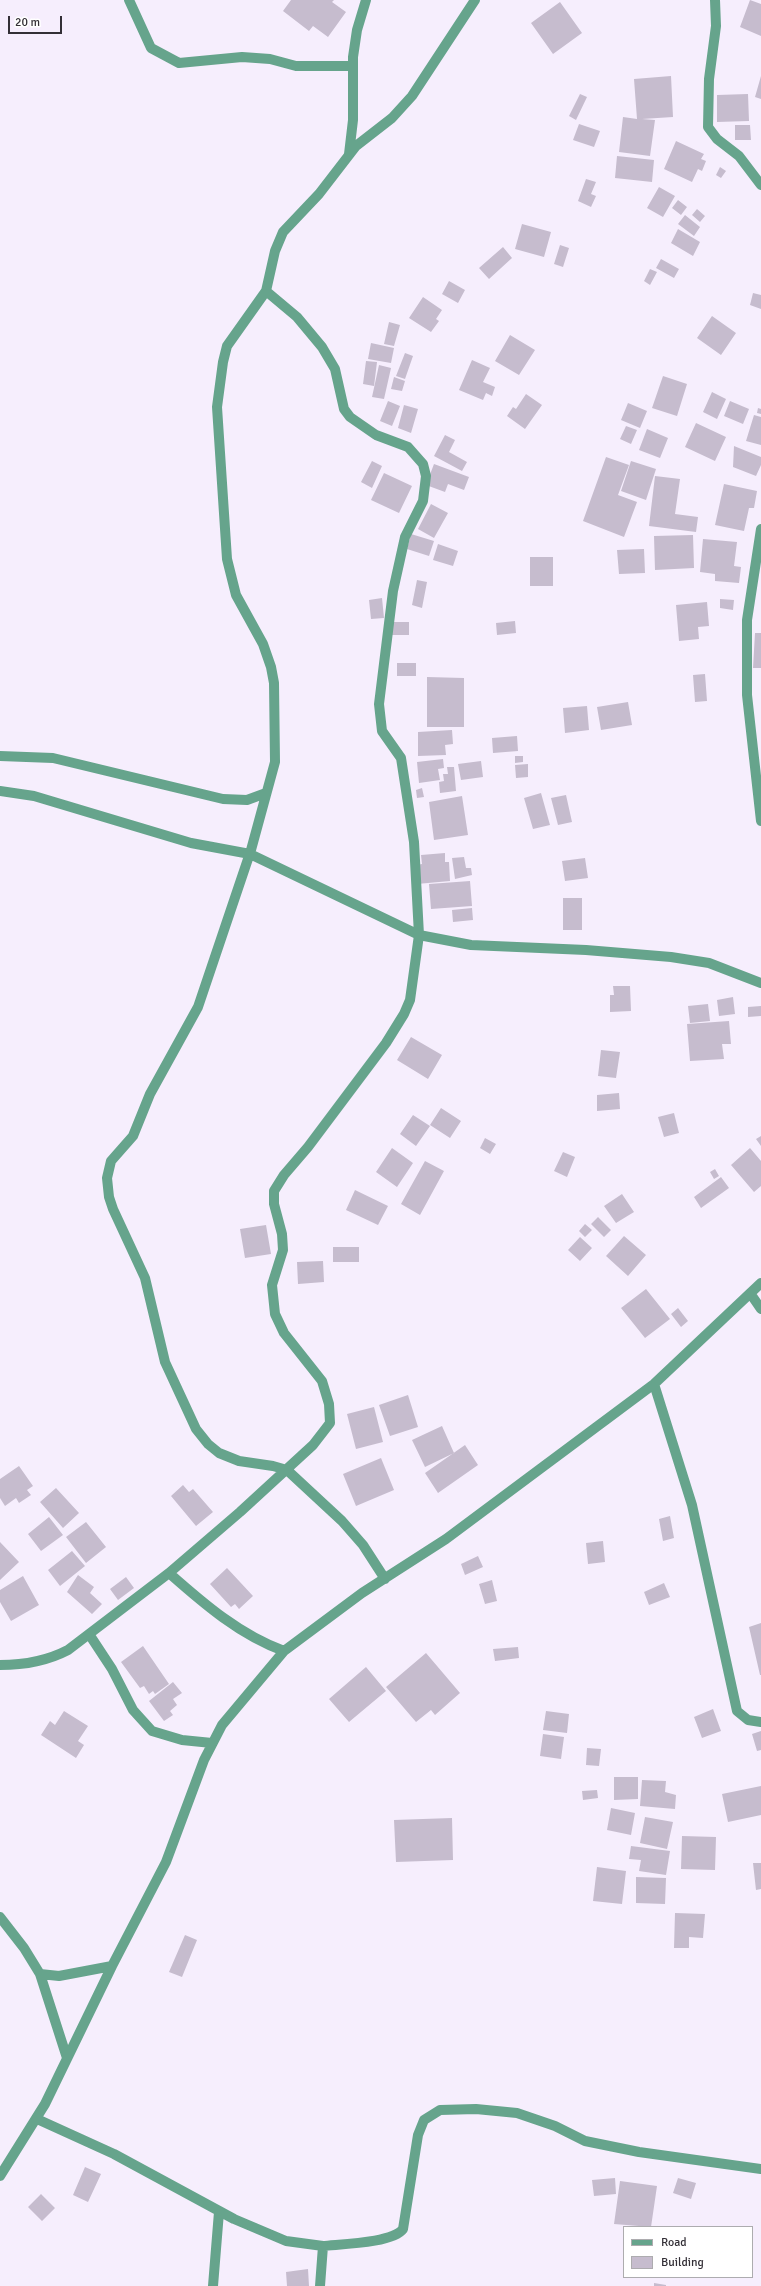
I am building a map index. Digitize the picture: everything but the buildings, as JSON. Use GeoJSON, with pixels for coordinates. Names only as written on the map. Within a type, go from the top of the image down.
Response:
{"type":"FeatureCollection","features":[{"type":"Feature","properties":{"kind":"street"},"geometry":{"type":"LineString","coordinates":[[129,0],[151,48],[179,64],[242,57],[270,59],[296,66],[352,66]]}},
{"type":"Feature","properties":{"kind":"street"},"geometry":{"type":"LineString","coordinates":[[349,154],[353,120],[352,66],[357,30],[366,0]]}},
{"type":"Feature","properties":{"kind":"street"},"geometry":{"type":"LineString","coordinates":[[385,1579],[363,1544],[342,1521],[287,1470],[238,1460],[219,1454],[208,1444],[196,1429],[165,1362],[145,1278],[113,1209],[107,1187],[111,1161],[133,1136],[150,1094],[198,1007],[250,854],[275,762],[274,683],[263,644],[239,603],[229,570],[217,407],[223,362],[227,346],[266,291],[275,251],[283,232],[319,194],[349,154],[392,118],[412,96],[475,0]]}},
{"type":"Feature","properties":{"kind":"street"},"geometry":{"type":"LineString","coordinates":[[715,0],[716,26],[709,79],[708,127],[717,138],[739,156],[761,185]]}},
{"type":"Feature","properties":{"kind":"street"},"geometry":{"type":"LineString","coordinates":[[0,1666],[37,1661],[57,1655],[89,1634],[170,1573],[287,1470],[330,1425],[330,1416],[322,1381],[284,1333],[275,1314],[272,1285],[283,1250],[282,1234],[274,1204],[274,1191],[397,1027],[410,1000],[419,935],[414,842],[401,758],[382,731],[379,704],[393,591],[405,537],[423,501],[426,476],[423,464],[408,447],[376,435],[350,417],[344,409],[335,369],[313,333],[297,316],[266,291]]}},
{"type":"Feature","properties":{"kind":"street"},"geometry":{"type":"LineString","coordinates":[[761,529],[747,628],[748,695],[761,821]]}},
{"type":"Feature","properties":{"kind":"street"},"geometry":{"type":"LineString","coordinates":[[0,756],[53,758],[223,799],[247,800],[266,793]]}},
{"type":"Feature","properties":{"kind":"street"},"geometry":{"type":"LineString","coordinates":[[0,791],[34,796],[191,843],[250,854],[419,935],[471,945],[586,950],[671,957],[709,964],[742,974],[761,983]]}},
{"type":"Feature","properties":{"kind":"street"},"geometry":{"type":"LineString","coordinates":[[0,2176],[37,2119],[112,1966],[166,1862],[212,1743],[222,1724],[284,1651],[385,1579],[446,1539],[654,1384],[761,1283]]}},
{"type":"Feature","properties":{"kind":"street"},"geometry":{"type":"LineString","coordinates":[[750,1293],[761,1309]]}},
{"type":"Feature","properties":{"kind":"street"},"geometry":{"type":"LineString","coordinates":[[654,1384],[692,1505],[738,1711],[748,1720],[761,1722]]}},
{"type":"Feature","properties":{"kind":"street"},"geometry":{"type":"LineString","coordinates":[[170,1573],[211,1609],[242,1631],[265,1644],[284,1651]]}},
{"type":"Feature","properties":{"kind":"street"},"geometry":{"type":"LineString","coordinates":[[89,1634],[112,1669],[134,1710],[152,1731],[182,1740],[212,1743]]}},
{"type":"Feature","properties":{"kind":"street"},"geometry":{"type":"LineString","coordinates":[[0,1917],[24,1948],[40,1974],[67,2058]]}},
{"type":"Feature","properties":{"kind":"street"},"geometry":{"type":"LineString","coordinates":[[40,1974],[59,1976],[112,1966]]}},
{"type":"Feature","properties":{"kind":"street"},"geometry":{"type":"LineString","coordinates":[[37,2119],[114,2154],[219,2212],[286,2241],[323,2246],[388,2238],[400,2234],[405,2224],[418,2135],[424,2120],[440,2110],[476,2108],[517,2113],[555,2126],[584,2141],[639,2152],[761,2169]]}},
{"type":"Feature","properties":{"kind":"street"},"geometry":{"type":"LineString","coordinates":[[213,2286],[219,2212]]}},
{"type":"Feature","properties":{"kind":"street"},"geometry":{"type":"LineString","coordinates":[[320,2286],[323,2246]]}}]}
